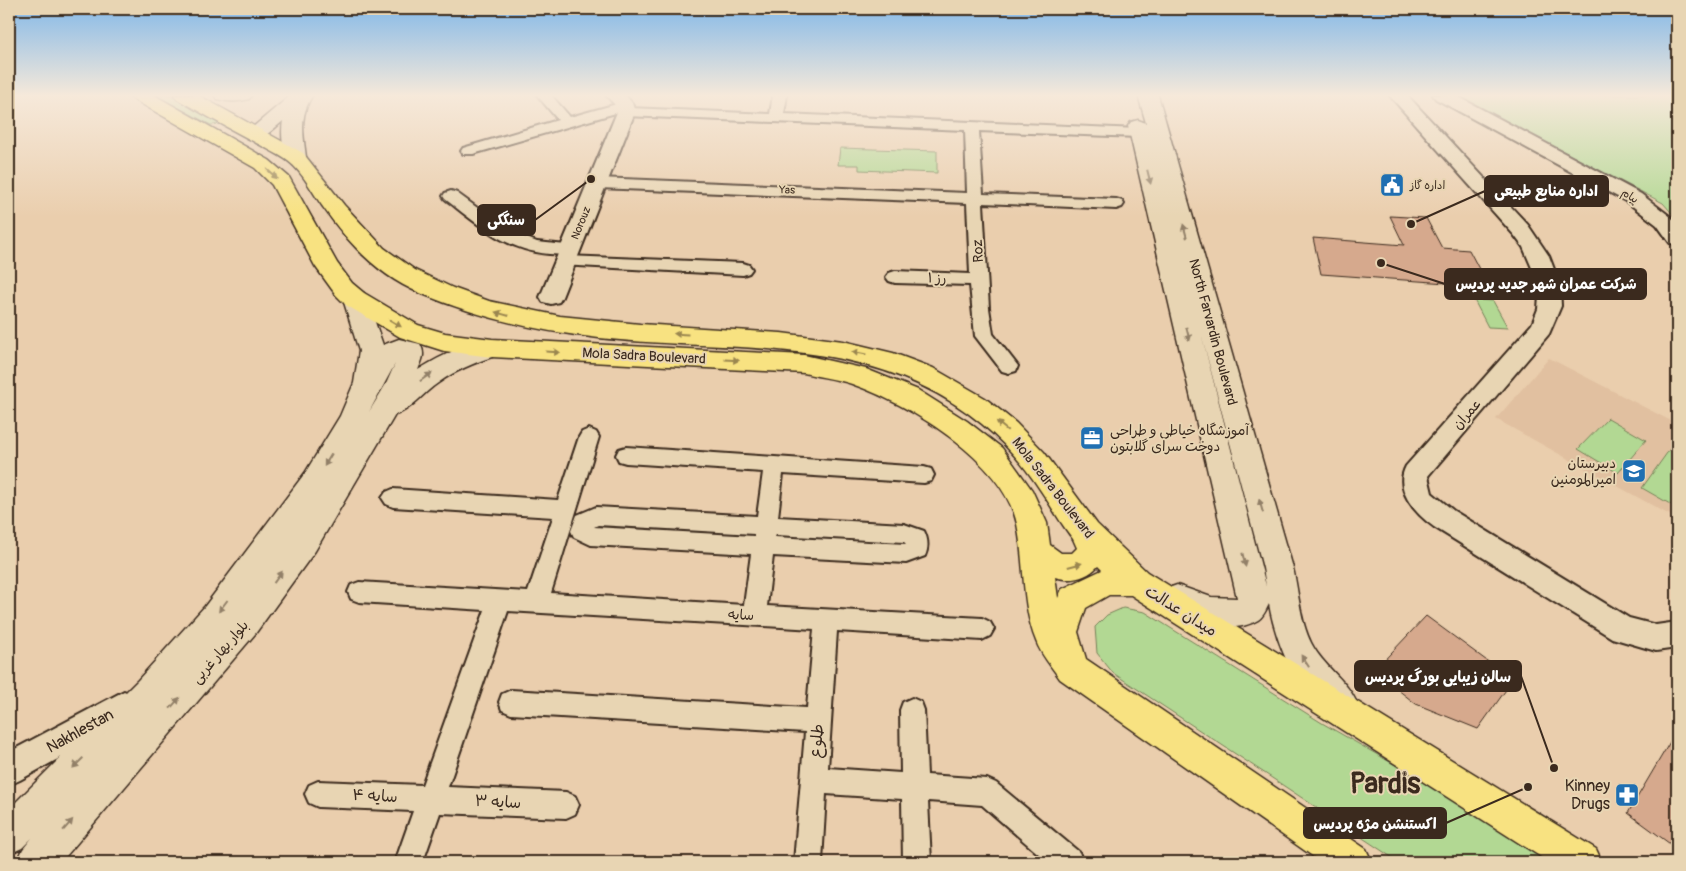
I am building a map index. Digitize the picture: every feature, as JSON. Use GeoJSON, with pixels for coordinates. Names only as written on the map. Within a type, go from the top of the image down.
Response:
{"type":"FeatureCollection","features":[{"type":"Feature","properties":{"kind":"main road","name":"Mola Sadra Boulevard"},"geometry":{"type":"LineString","coordinates":[[250,136],[262,164],[281,182],[327,266],[344,289],[355,299],[409,331],[444,342],[492,348],[804,364],[857,376],[909,396],[957,428],[992,456],[1018,490],[1032,523],[1043,606],[1051,639],[1072,668]]}},
{"type":"Feature","properties":{"kind":"main road","name":"Mola Sadra Boulevard"},"geometry":{"type":"LineString","coordinates":[[258,136],[296,157],[307,168],[341,216],[385,260],[417,282],[469,304],[519,318],[582,328],[817,344],[877,356],[925,376],[978,406],[1018,440],[1046,475],[1086,533],[1136,582]]}},
{"type":"Feature","properties":{"kind":"main road"},"geometry":{"type":"LineString","coordinates":[[293,136],[296,157]]}},
{"type":"Feature","properties":{"kind":"main road","name":"North Farvardin Boulevard"},"geometry":{"type":"LineString","coordinates":[[1136,582],[1204,611],[1227,614],[1248,610],[1254,602],[1140,136]]}},
{"type":"Feature","properties":{"kind":"main road","name":"North Farvardin Boulevard"},"geometry":{"type":"LineString","coordinates":[[1159,136],[1278,568],[1290,629],[1301,657],[1318,680],[1361,723]]}},
{"type":"Feature","properties":{"kind":"main road"},"geometry":{"type":"LineString","coordinates":[[355,299],[372,351],[362,415]]}},
{"type":"Feature","properties":{"kind":"main road"},"geometry":{"type":"LineString","coordinates":[[362,415],[414,386],[443,366],[464,356],[492,348]]}},
{"type":"Feature","properties":{"kind":"main road","name":"بلوار بهار غربی"},"geometry":{"type":"LineString","coordinates":[[9,835],[31,810],[150,691],[216,616],[362,415]]}},
{"type":"Feature","properties":{"kind":"main road","name":"بلوار بهار غربی"},"geometry":{"type":"LineString","coordinates":[[36,862],[244,624],[304,542],[362,415]]}},
{"type":"Feature","properties":{"kind":"main road"},"geometry":{"type":"LineString","coordinates":[[1036,552],[1062,568],[1081,564],[1088,559],[1093,550],[1086,533]]}},
{"type":"Feature","properties":{"kind":"main road","name":"میدان عدالت"},"geometry":{"type":"LineString","coordinates":[[1072,668],[1062,632],[1073,599],[1105,582],[1136,582],[1583,862]]}},
{"type":"Feature","properties":{"kind":"main road"},"geometry":{"type":"LineString","coordinates":[[1072,668],[1323,850],[1353,862]]}},
{"type":"Feature","properties":{"kind":"street"},"geometry":{"type":"LineString","coordinates":[[468,151],[520,136]]}},
{"type":"Feature","properties":{"kind":"street","name":"Norouz"},"geometry":{"type":"LineString","coordinates":[[551,297],[598,183],[612,136]]}},
{"type":"Feature","properties":{"kind":"street","name":"Roz"},"geometry":{"type":"LineString","coordinates":[[972,136],[979,280],[984,336],[1009,366]]}},
{"type":"Feature","properties":{"kind":"street","name":"عمران"},"geometry":{"type":"LineString","coordinates":[[1435,136],[1521,230],[1537,252],[1548,275],[1550,307],[1541,328],[1415,473],[1415,488],[1426,506],[1444,519],[1622,629],[1656,638],[1677,634]]}},
{"type":"Feature","properties":{"kind":"street","name":"پیام"},"geometry":{"type":"LineString","coordinates":[[1518,136],[1634,198],[1664,221],[1677,238]]}},
{"type":"Feature","properties":{"kind":"street","name":"Yas"},"geometry":{"type":"LineString","coordinates":[[598,183],[1116,204]]}},
{"type":"Feature","properties":{"kind":"street"},"geometry":{"type":"LineString","coordinates":[[451,196],[503,235],[535,247],[568,256],[743,269]]}},
{"type":"Feature","properties":{"kind":"street","name":"رز ۱"},"geometry":{"type":"LineString","coordinates":[[895,277],[979,280]]}},
{"type":"Feature","properties":{"kind":"street"},"geometry":{"type":"LineString","coordinates":[[536,603],[589,437]]}},
{"type":"Feature","properties":{"kind":"street"},"geometry":{"type":"LineString","coordinates":[[626,455],[924,475]]}},
{"type":"Feature","properties":{"kind":"street"},"geometry":{"type":"LineString","coordinates":[[754,616],[774,465]]}},
{"type":"Feature","properties":{"kind":"street"},"geometry":{"type":"LineString","coordinates":[[393,498],[566,509]]}},
{"type":"Feature","properties":{"kind":"street"},"geometry":{"type":"LineString","coordinates":[[765,536],[596,516],[585,521],[582,531],[591,536],[765,536],[904,532],[916,537],[917,549],[906,554],[765,536]]}},
{"type":"Feature","properties":{"kind":"street","name":"سایه"},"geometry":{"type":"LineString","coordinates":[[359,592],[982,629]]}},
{"type":"Feature","properties":{"kind":"street"},"geometry":{"type":"LineString","coordinates":[[409,862],[500,600]]}},
{"type":"Feature","properties":{"kind":"street","name":"طلوع"},"geometry":{"type":"LineString","coordinates":[[808,862],[826,620]]}},
{"type":"Feature","properties":{"kind":"street","name":"Nakhlestan"},"geometry":{"type":"LineString","coordinates":[[9,769],[61,742],[150,691]]}},
{"type":"Feature","properties":{"kind":"street"},"geometry":{"type":"LineString","coordinates":[[511,702],[818,722]]}},
{"type":"Feature","properties":{"kind":"street"},"geometry":{"type":"LineString","coordinates":[[912,710],[916,862]]}},
{"type":"Feature","properties":{"kind":"street"},"geometry":{"type":"LineString","coordinates":[[814,780],[987,792],[1057,857]]}},
{"type":"Feature","properties":{"kind":"street","name":"سایه ۴"},"geometry":{"type":"LineString","coordinates":[[318,794],[431,798]]}},
{"type":"Feature","properties":{"kind":"street","name":"سایه ۳"},"geometry":{"type":"LineString","coordinates":[[431,798],[566,806]]}},
{"type":"Feature","properties":{"kind":"shaded area","name":"دبیرستان امیرالمومنین"},"geometry":{"type":"Polygon","coordinates":[[[1549,358],[1677,424],[1677,519],[1496,419],[1549,358]]]}},
{"type":"Feature","properties":{"kind":"green space"},"geometry":{"type":"Polygon","coordinates":[[[1533,136],[1677,136],[1677,219],[1663,203],[1533,136]]]}},
{"type":"Feature","properties":{"kind":"green space"},"geometry":{"type":"Polygon","coordinates":[[[840,148],[937,151],[937,173],[859,170],[859,165],[838,165],[840,148]]]}},
{"type":"Feature","properties":{"kind":"green space"},"geometry":{"type":"Polygon","coordinates":[[[1474,300],[1493,301],[1508,328],[1488,327],[1474,300]]]}},
{"type":"Feature","properties":{"kind":"green space"},"geometry":{"type":"Polygon","coordinates":[[[1608,418],[1646,440],[1618,473],[1578,449],[1608,418]]]}},
{"type":"Feature","properties":{"kind":"green space"},"geometry":{"type":"Polygon","coordinates":[[[1677,439],[1677,508],[1642,488],[1677,439]]]}},
{"type":"Feature","properties":{"kind":"green space"},"geometry":{"type":"Polygon","coordinates":[[[1123,608],[1145,612],[1322,723],[1549,853],[1561,862],[1399,862],[1113,673],[1097,653],[1095,627],[1107,615],[1123,608]]]}},
{"type":"Feature","properties":{"kind":"building"},"geometry":{"type":"Polygon","coordinates":[[[1390,216],[1426,218],[1442,248],[1469,250],[1488,286],[1321,274],[1313,238],[1404,245],[1390,216]]]}},
{"type":"Feature","properties":{"kind":"building"},"geometry":{"type":"Polygon","coordinates":[[[1426,616],[1513,680],[1478,729],[1416,704],[1374,671],[1426,616]]]}},
{"type":"Feature","properties":{"kind":"building"},"geometry":{"type":"Polygon","coordinates":[[[1677,730],[1677,849],[1628,813],[1677,730]]]}},
{"type":"Feature","properties":{"kind":"place","name":"سنگکی"},"geometry":{"type":"Point","coordinates":[591,179]}},
{"type":"Feature","properties":{"kind":"place","name":"اداره گاز"},"geometry":{"type":"Point","coordinates":[1392,185]}},
{"type":"Feature","properties":{"kind":"place","name":"اداره منابع طبیعی"},"geometry":{"type":"Point","coordinates":[1411,224]}},
{"type":"Feature","properties":{"kind":"place","name":"شرکت عمران شهر جدید پردیس"},"geometry":{"type":"Point","coordinates":[1381,263]}},
{"type":"Feature","properties":{"kind":"place","name":"آموزشگاه خیاطی و طراحی دوخت سرای گلابتون"},"geometry":{"type":"Point","coordinates":[1092,438]}},
{"type":"Feature","properties":{"kind":"place","name":"دبیرستان امیرالمومنین"},"geometry":{"type":"Point","coordinates":[1634,471]}},
{"type":"Feature","properties":{"kind":"place","name":"سالن زیبایی بورگ پردیس"},"geometry":{"type":"Point","coordinates":[1554,768]}},
{"type":"Feature","properties":{"kind":"place","name":"اکستنشن مژه پردیس"},"geometry":{"type":"Point","coordinates":[1528,787]}},
{"type":"Feature","properties":{"kind":"place","name":"Kinney Drugs"},"geometry":{"type":"Point","coordinates":[1627,795]}},
{"type":"Feature","properties":{"kind":"district","name":"Pardis"},"geometry":{"type":"Point","coordinates":[1385,784]}}]}
